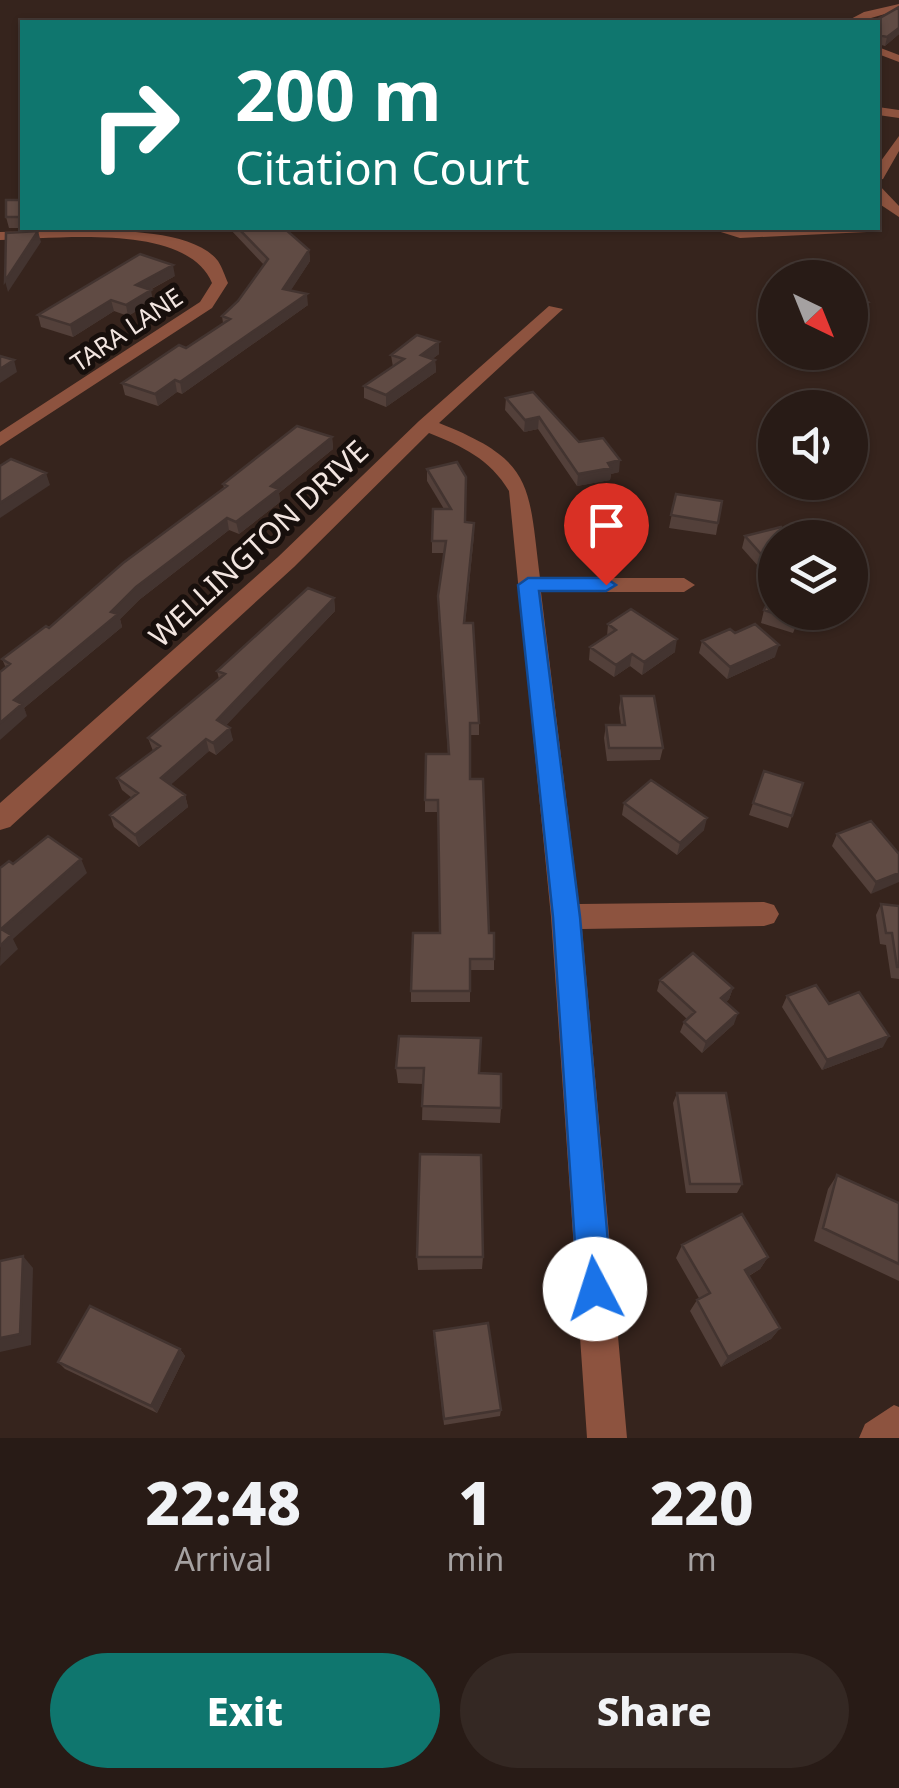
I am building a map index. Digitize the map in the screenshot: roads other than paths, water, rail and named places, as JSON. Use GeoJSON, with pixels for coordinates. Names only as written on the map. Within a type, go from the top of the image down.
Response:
{"type":"FeatureCollection","features":[{"type":"Feature","properties":{"kind":"street"},"geometry":{"type":"LineString","coordinates":[[854,20],[899,7]]}},
{"type":"Feature","properties":{"kind":"street"},"geometry":{"type":"LineString","coordinates":[[880,173],[899,140]]}},
{"type":"Feature","properties":{"kind":"street"},"geometry":{"type":"LineString","coordinates":[[880,194],[899,213]]}},
{"type":"Feature","properties":{"kind":"street"},"geometry":{"type":"LineString","coordinates":[[723,230],[740,234],[825,230]]}},
{"type":"Feature","properties":{"kind":"street","name":"TARA LANE"},"geometry":{"type":"LineString","coordinates":[[0,236],[134,237],[171,242],[206,256],[217,269],[220,283],[206,305],[0,440]]}},
{"type":"Feature","properties":{"kind":"street","name":"WELLINGTON DRIVE"},"geometry":{"type":"LineString","coordinates":[[0,819],[286,562],[426,424],[555,309]]}},
{"type":"Feature","properties":{"kind":"street"},"geometry":{"type":"LineString","coordinates":[[426,424],[485,449],[508,470],[518,491],[566,917],[607,1438]]}},
{"type":"Feature","properties":{"kind":"street"},"geometry":{"type":"LineString","coordinates":[[528,585],[684,585]]}},
{"type":"Feature","properties":{"kind":"street"},"geometry":{"type":"LineString","coordinates":[[566,917],[764,914]]}}]}
